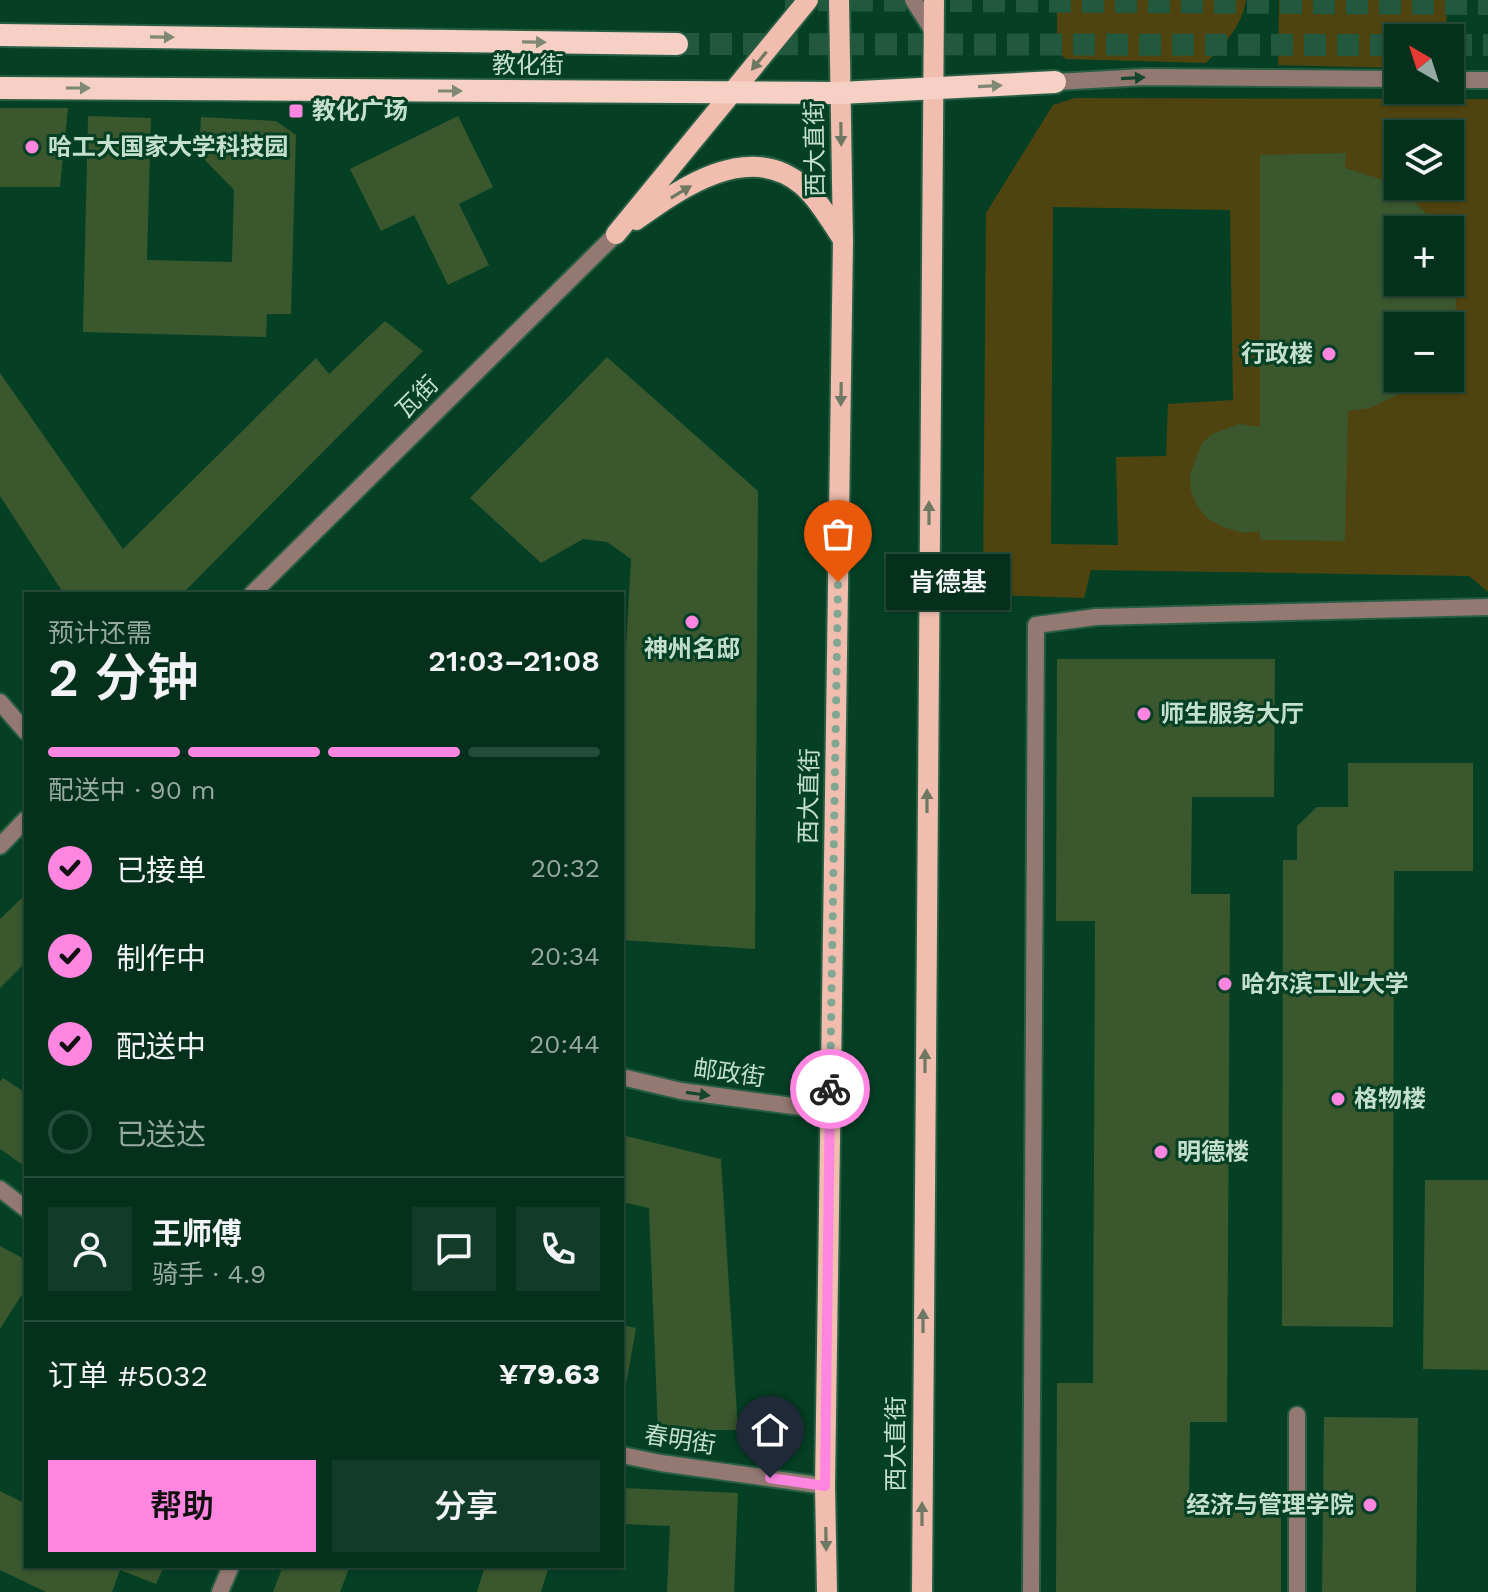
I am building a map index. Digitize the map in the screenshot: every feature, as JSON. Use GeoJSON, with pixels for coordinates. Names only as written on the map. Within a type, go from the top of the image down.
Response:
{"type":"FeatureCollection","features":[{"type":"Feature","properties":{"kind":"highway","name":"教化街"},"geometry":{"type":"LineString","coordinates":[[0,35],[677,44]]}},
{"type":"Feature","properties":{"kind":"highway","name":"教化街"},"geometry":{"type":"LineString","coordinates":[[0,88],[840,93],[1055,82]]}},
{"type":"Feature","properties":{"kind":"main road"},"geometry":{"type":"LineString","coordinates":[[616,234],[808,0]]}},
{"type":"Feature","properties":{"kind":"main road","name":"西大直街"},"geometry":{"type":"LineString","coordinates":[[827,1592],[825,1486],[843,240],[839,0]]}},
{"type":"Feature","properties":{"kind":"main road","name":"西大直街"},"geometry":{"type":"LineString","coordinates":[[922,1592],[934,0]]}},
{"type":"Feature","properties":{"kind":"main road"},"geometry":{"type":"LineString","coordinates":[[616,234],[709,175],[729,168],[749,166],[786,174],[802,185],[817,201],[843,240]]}},
{"type":"Feature","properties":{"kind":"street"},"geometry":{"type":"LineString","coordinates":[[913,0],[933,31]]}},
{"type":"Feature","properties":{"kind":"street"},"geometry":{"type":"LineString","coordinates":[[1055,82],[1145,77],[1384,79]]}},
{"type":"Feature","properties":{"kind":"street"},"geometry":{"type":"LineString","coordinates":[[1464,80],[1488,80]]}},
{"type":"Feature","properties":{"kind":"street","name":"瓦街"},"geometry":{"type":"LineString","coordinates":[[254,592],[616,234]]}},
{"type":"Feature","properties":{"kind":"street"},"geometry":{"type":"LineString","coordinates":[[1031,1592],[1036,625],[1096,617],[1488,607]]}},
{"type":"Feature","properties":{"kind":"street"},"geometry":{"type":"LineString","coordinates":[[0,702],[24,730]]}},
{"type":"Feature","properties":{"kind":"street"},"geometry":{"type":"LineString","coordinates":[[0,846],[24,821]]}},
{"type":"Feature","properties":{"kind":"street","name":"邮政街"},"geometry":{"type":"LineString","coordinates":[[624,1077],[681,1091],[830,1111]]}},
{"type":"Feature","properties":{"kind":"street"},"geometry":{"type":"LineString","coordinates":[[0,1189],[24,1207]]}},
{"type":"Feature","properties":{"kind":"street"},"geometry":{"type":"LineString","coordinates":[[1297,1415],[1297,1592]]}},
{"type":"Feature","properties":{"kind":"street","name":"春明街"},"geometry":{"type":"LineString","coordinates":[[624,1455],[825,1486]]}},
{"type":"Feature","properties":{"kind":"street"},"geometry":{"type":"LineString","coordinates":[[220,1592],[230,1568]]}},
{"type":"Feature","properties":{"kind":"shaded area"},"geometry":{"type":"Polygon","coordinates":[[[1057,0],[1246,0],[1236,27],[1206,63],[1066,59],[1057,52],[1057,0]]]}},
{"type":"Feature","properties":{"kind":"shaded area"},"geometry":{"type":"Polygon","coordinates":[[[1279,0],[1447,0],[1446,24],[1384,24],[1384,68],[1278,65],[1279,0]]]}},
{"type":"Feature","properties":{"kind":"shaded area"},"geometry":{"type":"Polygon","coordinates":[[[1075,98],[1384,99],[1384,104],[1464,104],[1464,99],[1488,99],[1488,592],[1469,576],[1091,570],[1084,598],[997,595],[983,577],[986,213],[1053,105],[1075,98]],[[1053,207],[1051,544],[1118,545],[1116,457],[1166,456],[1168,404],[1233,400],[1230,210],[1053,207]]]}},
{"type":"Feature","properties":{"kind":"building","name":"哈工大国家大学科技园"},"geometry":{"type":"Polygon","coordinates":[[[0,108],[68,108],[60,187],[0,187],[0,108]]]}},
{"type":"Feature","properties":{"kind":"building"},"geometry":{"type":"Polygon","coordinates":[[[88,116],[151,118],[147,260],[232,262],[234,190],[199,154],[201,117],[276,121],[296,135],[291,314],[267,314],[266,337],[83,332],[88,116]]]}},
{"type":"Feature","properties":{"kind":"building"},"geometry":{"type":"Polygon","coordinates":[[[458,116],[493,187],[459,204],[489,265],[448,285],[414,215],[381,231],[350,169],[458,116]]]}},
{"type":"Feature","properties":{"kind":"building","name":"行政楼"},"geometry":{"type":"Polygon","coordinates":[[[1346,153],[1345,168],[1384,181],[1384,200],[1412,200],[1428,216],[1384,216],[1384,296],[1456,296],[1454,312],[1384,312],[1384,392],[1400,392],[1370,408],[1348,411],[1345,541],[1260,540],[1260,531],[1244,533],[1207,518],[1197,506],[1191,491],[1190,474],[1202,443],[1212,434],[1239,424],[1260,427],[1260,155],[1346,153]]]}},
{"type":"Feature","properties":{"kind":"building"},"geometry":{"type":"Polygon","coordinates":[[[385,321],[423,351],[184,592],[63,592],[0,496],[0,373],[123,549],[316,358],[329,374],[385,321]]]}},
{"type":"Feature","properties":{"kind":"building","name":"神州名邸"},"geometry":{"type":"Polygon","coordinates":[[[607,357],[758,491],[755,949],[624,940],[624,682],[631,559],[607,542],[583,539],[541,563],[470,498],[607,357]]]}},
{"type":"Feature","properties":{"kind":"building","name":"明德楼"},"geometry":{"type":"Polygon","coordinates":[[[1057,659],[1275,659],[1274,797],[1192,797],[1191,894],[1230,894],[1227,1422],[1190,1422],[1189,1511],[1281,1511],[1281,1592],[1056,1592],[1057,1383],[1093,1383],[1095,921],[1056,921],[1057,659]]]}},
{"type":"Feature","properties":{"kind":"building","name":"格物楼"},"geometry":{"type":"Polygon","coordinates":[[[1348,763],[1473,763],[1473,871],[1394,871],[1393,1327],[1282,1326],[1283,860],[1297,860],[1297,826],[1317,807],[1348,807],[1348,763]]]}},
{"type":"Feature","properties":{"kind":"building"},"geometry":{"type":"Polygon","coordinates":[[[24,896],[24,964],[0,988],[0,919],[24,896]]]}},
{"type":"Feature","properties":{"kind":"building"},"geometry":{"type":"Polygon","coordinates":[[[3,1078],[24,1092],[24,1166],[0,1149],[0,1082],[3,1078]]]}},
{"type":"Feature","properties":{"kind":"building"},"geometry":{"type":"Polygon","coordinates":[[[624,1135],[721,1159],[738,1430],[658,1430],[649,1208],[624,1202],[624,1135]]]}},
{"type":"Feature","properties":{"kind":"building"},"geometry":{"type":"Polygon","coordinates":[[[1425,1180],[1488,1180],[1488,1370],[1423,1369],[1425,1180]]]}},
{"type":"Feature","properties":{"kind":"building"},"geometry":{"type":"Polygon","coordinates":[[[0,1246],[24,1259],[24,1291],[0,1329],[0,1246]]]}},
{"type":"Feature","properties":{"kind":"building"},"geometry":{"type":"Polygon","coordinates":[[[624,1325],[636,1328],[624,1396],[624,1325]]]}},
{"type":"Feature","properties":{"kind":"building","name":"经济与管理学院"},"geometry":{"type":"Polygon","coordinates":[[[1324,1417],[1418,1418],[1416,1592],[1322,1592],[1324,1417]]]}},
{"type":"Feature","properties":{"kind":"building"},"geometry":{"type":"Polygon","coordinates":[[[624,1488],[738,1493],[734,1592],[667,1592],[670,1526],[624,1524],[624,1488]]]}},
{"type":"Feature","properties":{"kind":"building"},"geometry":{"type":"Polygon","coordinates":[[[0,1491],[24,1503],[24,1568],[163,1568],[156,1584],[120,1570],[112,1592],[46,1592],[0,1570],[0,1491]]]}},
{"type":"Feature","properties":{"kind":"building"},"geometry":{"type":"Polygon","coordinates":[[[282,1568],[349,1568],[340,1592],[273,1592],[282,1568]]]}},
{"type":"Feature","properties":{"kind":"building"},"geometry":{"type":"Polygon","coordinates":[[[484,1568],[548,1568],[541,1592],[477,1592],[484,1568]]]}},
{"type":"Feature","properties":{"kind":"tunnel"},"geometry":{"type":"LineString","coordinates":[[785,0],[1488,4]]}},
{"type":"Feature","properties":{"kind":"tunnel"},"geometry":{"type":"LineString","coordinates":[[677,44],[1384,45]]}},
{"type":"Feature","properties":{"kind":"tunnel"},"geometry":{"type":"LineString","coordinates":[[1464,45],[1488,45]]}},
{"type":"Feature","properties":{"kind":"way so far"},"geometry":{"type":"LineString","coordinates":[[830,1089],[838,582]]}},
{"type":"Feature","properties":{"kind":"place","name":"教化广场"},"geometry":{"type":"Point","coordinates":[296,111]}},
{"type":"Feature","properties":{"kind":"place","name":"哈工大国家大学科技园"},"geometry":{"type":"Point","coordinates":[32,147]}},
{"type":"Feature","properties":{"kind":"place","name":"行政楼"},"geometry":{"type":"Point","coordinates":[1329,354]}},
{"type":"Feature","properties":{"kind":"place","name":"肯德基"},"geometry":{"type":"Point","coordinates":[838,582]}},
{"type":"Feature","properties":{"kind":"place","name":"神州名邸"},"geometry":{"type":"Point","coordinates":[692,622]}},
{"type":"Feature","properties":{"kind":"place","name":"师生服务大厅"},"geometry":{"type":"Point","coordinates":[1144,714]}},
{"type":"Feature","properties":{"kind":"place","name":"哈尔滨工业大学"},"geometry":{"type":"Point","coordinates":[1225,984]}},
{"type":"Feature","properties":{"kind":"place","name":"格物楼"},"geometry":{"type":"Point","coordinates":[1338,1099]}},
{"type":"Feature","properties":{"kind":"place","name":"明德楼"},"geometry":{"type":"Point","coordinates":[1161,1152]}},
{"type":"Feature","properties":{"kind":"place","name":"经济与管理学院"},"geometry":{"type":"Point","coordinates":[1370,1505]}},
{"type":"Feature","properties":{"kind":"route"},"geometry":{"type":"LineString","coordinates":[[770,1478],[825,1486],[830,1089]]}}]}
